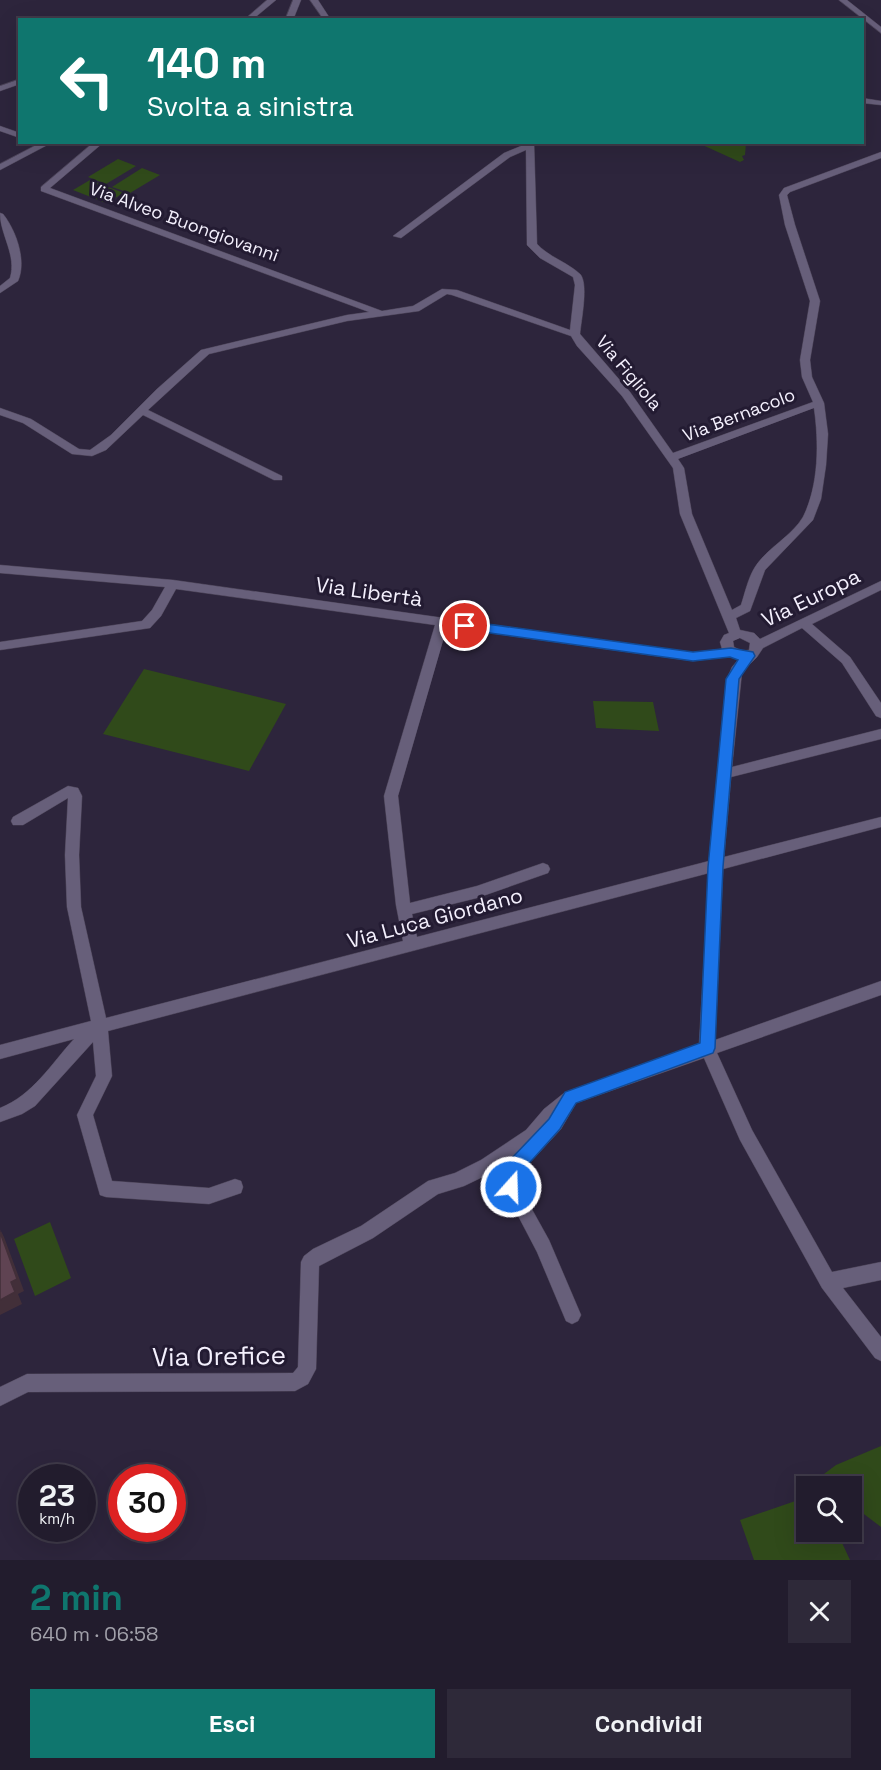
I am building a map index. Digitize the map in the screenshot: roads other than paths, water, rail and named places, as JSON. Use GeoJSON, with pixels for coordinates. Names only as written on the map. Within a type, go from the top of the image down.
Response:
{"type":"FeatureCollection","features":[{"type":"Feature","properties":{"kind":"street"},"geometry":{"type":"LineString","coordinates":[[250,18],[272,0]]}},
{"type":"Feature","properties":{"kind":"street"},"geometry":{"type":"LineString","coordinates":[[290,18],[297,0]]}},
{"type":"Feature","properties":{"kind":"street"},"geometry":{"type":"LineString","coordinates":[[314,0],[327,18]]}},
{"type":"Feature","properties":{"kind":"street"},"geometry":{"type":"LineString","coordinates":[[843,0],[881,31]]}},
{"type":"Feature","properties":{"kind":"street"},"geometry":{"type":"LineString","coordinates":[[0,89],[18,82]]}},
{"type":"Feature","properties":{"kind":"street"},"geometry":{"type":"LineString","coordinates":[[864,100],[881,103]]}},
{"type":"Feature","properties":{"kind":"street"},"geometry":{"type":"LineString","coordinates":[[0,128],[18,135]]}},
{"type":"Feature","properties":{"kind":"street"},"geometry":{"type":"LineString","coordinates":[[0,167],[42,144]]}},
{"type":"Feature","properties":{"kind":"street","name":"Via Alveo Buongiovanni"},"geometry":{"type":"LineString","coordinates":[[98,144],[44,189],[381,313]]}},
{"type":"Feature","properties":{"kind":"street"},"geometry":{"type":"LineString","coordinates":[[398,236],[507,155],[530,144]]}},
{"type":"Feature","properties":{"kind":"street","name":"Via Figliola"},"geometry":{"type":"LineString","coordinates":[[530,144],[532,245],[543,256],[571,271],[580,280],[575,334],[581,344],[626,394],[678,468],[686,514],[736,634]]}},
{"type":"Feature","properties":{"kind":"street"},"geometry":{"type":"LineString","coordinates":[[728,617],[746,608],[760,568],[807,520],[815,499],[821,465],[823,434],[819,403],[807,377],[805,360],[815,301],[790,225],[783,195],[787,190],[881,155]]}},
{"type":"Feature","properties":{"kind":"street"},"geometry":{"type":"LineString","coordinates":[[0,216],[8,226],[16,271],[11,283],[0,291]]}},
{"type":"Feature","properties":{"kind":"street"},"geometry":{"type":"LineString","coordinates":[[0,423],[0,412],[27,421],[76,452],[84,453],[102,448],[205,351],[321,323],[420,308],[448,291],[575,334]]}},
{"type":"Feature","properties":{"kind":"street","name":"Via Bernacolo"},"geometry":{"type":"LineString","coordinates":[[671,458],[819,403]]}},
{"type":"Feature","properties":{"kind":"street"},"geometry":{"type":"LineString","coordinates":[[141,410],[278,478]]}},
{"type":"Feature","properties":{"kind":"street","name":"Via Libertà"},"geometry":{"type":"LineString","coordinates":[[0,569],[173,584],[693,657],[731,652]]}},
{"type":"Feature","properties":{"kind":"street"},"geometry":{"type":"LineString","coordinates":[[0,646],[146,625],[157,613],[173,584]]}},
{"type":"Feature","properties":{"kind":"street","name":"Via Europa"},"geometry":{"type":"LineString","coordinates":[[753,650],[881,585]]}},
{"type":"Feature","properties":{"kind":"street"},"geometry":{"type":"LineString","coordinates":[[411,946],[404,910],[392,796],[442,623]]}},
{"type":"Feature","properties":{"kind":"street"},"geometry":{"type":"LineString","coordinates":[[804,623],[846,660],[881,713]]}},
{"type":"Feature","properties":{"kind":"street"},"geometry":{"type":"LineString","coordinates":[[736,634],[750,636],[753,650],[740,656],[731,652],[726,642],[736,634]]}},
{"type":"Feature","properties":{"kind":"street"},"geometry":{"type":"LineString","coordinates":[[753,650],[736,670],[733,679],[716,867],[707,1048],[746,1136],[828,1282],[881,1352]]}},
{"type":"Feature","properties":{"kind":"street"},"geometry":{"type":"LineString","coordinates":[[724,774],[881,734]]}},
{"type":"Feature","properties":{"kind":"street"},"geometry":{"type":"LineString","coordinates":[[18,821],[68,791],[73,792],[75,796],[72,855],[74,907],[100,1027],[104,1076],[85,1114],[106,1189],[209,1196],[236,1187]]}},
{"type":"Feature","properties":{"kind":"street","name":"Via Luca Giordano"},"geometry":{"type":"LineString","coordinates":[[0,1052],[716,867],[881,822]]}},
{"type":"Feature","properties":{"kind":"street"},"geometry":{"type":"LineString","coordinates":[[404,910],[477,892],[543,868]]}},
{"type":"Feature","properties":{"kind":"street"},"geometry":{"type":"LineString","coordinates":[[572,1315],[543,1246],[511,1187],[512,1176],[517,1165],[555,1124],[570,1098],[881,988]]}},
{"type":"Feature","properties":{"kind":"street"},"geometry":{"type":"LineString","coordinates":[[0,1115],[26,1105],[36,1097],[80,1042],[100,1027]]}},
{"type":"Feature","properties":{"kind":"street","name":"Via Orefice"},"geometry":{"type":"LineString","coordinates":[[0,1397],[27,1383],[295,1382],[302,1378],[307,1369],[310,1262],[319,1255],[367,1232],[434,1187],[458,1180],[487,1166],[532,1135],[550,1114],[570,1098]]}},
{"type":"Feature","properties":{"kind":"street"},"geometry":{"type":"LineString","coordinates":[[828,1282],[881,1271]]}}]}
